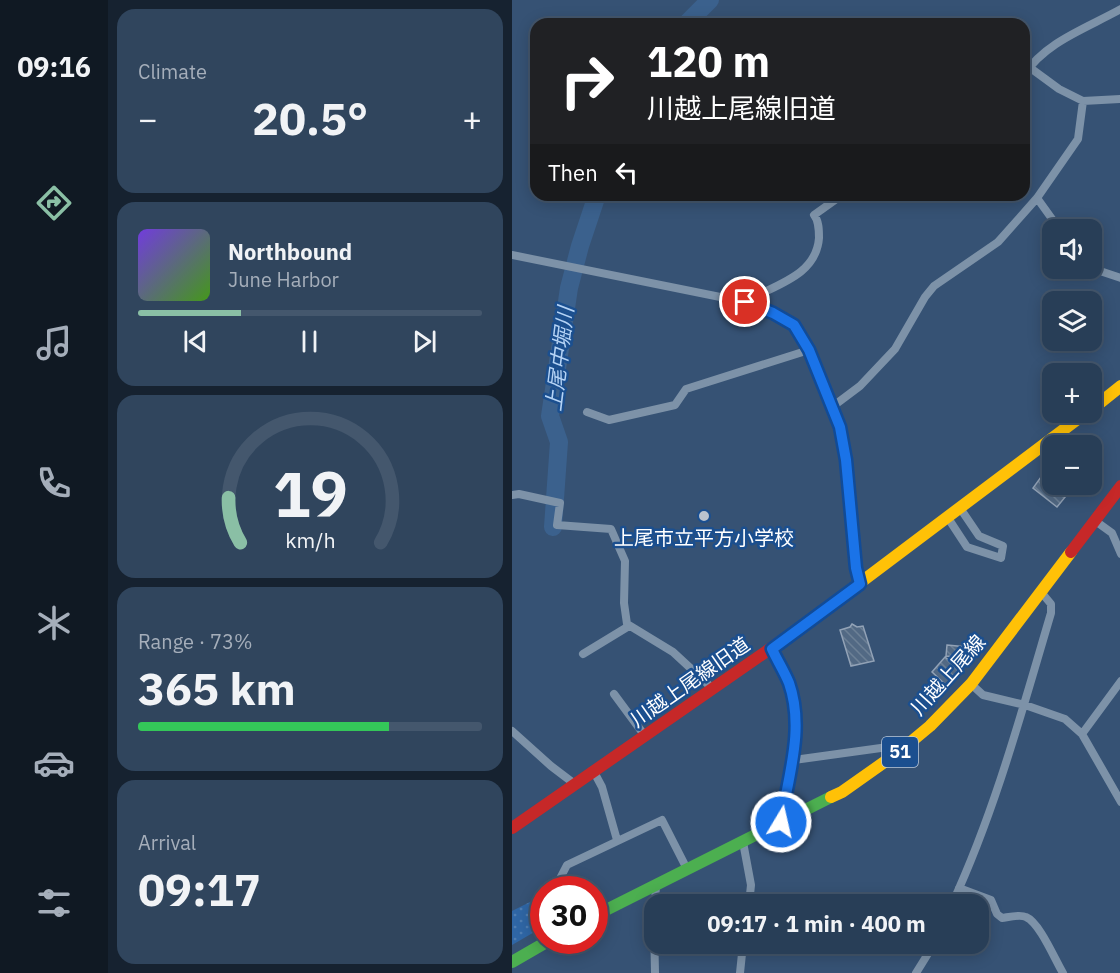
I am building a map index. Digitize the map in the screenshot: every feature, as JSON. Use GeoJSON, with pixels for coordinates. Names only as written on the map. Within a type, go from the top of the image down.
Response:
{"type":"FeatureCollection","features":[{"type":"Feature","properties":{"kind":"street"},"geometry":{"type":"LineString","coordinates":[[1030,66],[1045,51],[1121,9]]}},
{"type":"Feature","properties":{"kind":"street"},"geometry":{"type":"LineString","coordinates":[[1030,68],[1059,89],[1083,101],[1121,99]]}},
{"type":"Feature","properties":{"kind":"street"},"geometry":{"type":"LineString","coordinates":[[832,407],[860,386],[890,355],[924,297],[934,286],[998,242],[1037,198],[1078,139],[1083,101]]}},
{"type":"Feature","properties":{"kind":"street"},"geometry":{"type":"LineString","coordinates":[[1037,198],[1052,219]]}},
{"type":"Feature","properties":{"kind":"street"},"geometry":{"type":"LineString","coordinates":[[745,302],[805,270],[817,247],[818,221],[814,215],[834,201]]}},
{"type":"Feature","properties":{"kind":"street"},"geometry":{"type":"LineString","coordinates":[[512,255],[745,302],[773,313],[794,325],[809,350],[840,427],[856,568],[860,584]]}},
{"type":"Feature","properties":{"kind":"street"},"geometry":{"type":"LineString","coordinates":[[1102,272],[1121,278]]}},
{"type":"Feature","properties":{"kind":"street"},"geometry":{"type":"LineString","coordinates":[[587,412],[609,420],[675,405],[686,389],[809,350]]}},
{"type":"Feature","properties":{"kind":"street"},"geometry":{"type":"LineString","coordinates":[[1102,401],[1121,386]]}},
{"type":"Feature","properties":{"kind":"street","name":"川越上尾線旧道"},"geometry":{"type":"LineString","coordinates":[[512,828],[772,649],[1072,423]]}},
{"type":"Feature","properties":{"kind":"street","name":"川越上尾線"},"geometry":{"type":"LineString","coordinates":[[608,909],[842,792],[900,751],[930,726],[971,684],[1121,486]]}},
{"type":"Feature","properties":{"kind":"street"},"geometry":{"type":"LineString","coordinates":[[512,495],[560,503],[557,525],[611,529],[626,561],[624,603],[627,624],[673,652],[713,689]]}},
{"type":"Feature","properties":{"kind":"street"},"geometry":{"type":"LineString","coordinates":[[948,518],[967,547],[1001,558],[1003,546],[979,537],[960,508]]}},
{"type":"Feature","properties":{"kind":"street"},"geometry":{"type":"LineString","coordinates":[[1094,520],[1112,533],[1121,554]]}},
{"type":"Feature","properties":{"kind":"street"},"geometry":{"type":"LineString","coordinates":[[956,894],[986,819],[1025,705],[1051,613],[1051,604],[1041,592]]}},
{"type":"Feature","properties":{"kind":"street"},"geometry":{"type":"LineString","coordinates":[[583,654],[629,626]]}},
{"type":"Feature","properties":{"kind":"street"},"geometry":{"type":"LineString","coordinates":[[772,649],[788,682],[797,722],[794,760],[781,822]]}},
{"type":"Feature","properties":{"kind":"street"},"geometry":{"type":"LineString","coordinates":[[1082,734],[1121,681]]}},
{"type":"Feature","properties":{"kind":"street"},"geometry":{"type":"LineString","coordinates":[[971,684],[983,695],[1025,705],[1065,719],[1082,734],[1121,802]]}},
{"type":"Feature","properties":{"kind":"street"},"geometry":{"type":"LineString","coordinates":[[614,694],[645,736]]}},
{"type":"Feature","properties":{"kind":"street"},"geometry":{"type":"LineString","coordinates":[[512,731],[576,785]]}},
{"type":"Feature","properties":{"kind":"street"},"geometry":{"type":"LineString","coordinates":[[794,760],[888,747],[900,751]]}},
{"type":"Feature","properties":{"kind":"street"},"geometry":{"type":"LineString","coordinates":[[594,772],[602,787],[617,840]]}},
{"type":"Feature","properties":{"kind":"street"},"geometry":{"type":"LineString","coordinates":[[562,876],[568,865],[662,820],[687,869]]}},
{"type":"Feature","properties":{"kind":"street"},"geometry":{"type":"LineString","coordinates":[[743,842],[752,885],[751,894]]}},
{"type":"Feature","properties":{"kind":"street"},"geometry":{"type":"LineString","coordinates":[[656,884],[656,894]]}},
{"type":"Feature","properties":{"kind":"street"},"geometry":{"type":"LineString","coordinates":[[959,888],[991,900],[997,914],[1002,918],[1023,916],[1028,918],[1036,926],[1063,973]]}},
{"type":"Feature","properties":{"kind":"street"},"geometry":{"type":"LineString","coordinates":[[512,962],[530,952]]}},
{"type":"Feature","properties":{"kind":"street"},"geometry":{"type":"LineString","coordinates":[[655,954],[655,973]]}},
{"type":"Feature","properties":{"kind":"street"},"geometry":{"type":"LineString","coordinates":[[740,973],[742,954]]}},
{"type":"Feature","properties":{"kind":"street"},"geometry":{"type":"LineString","coordinates":[[916,973],[922,969],[929,954]]}},
{"type":"Feature","properties":{"kind":"shaded area"},"geometry":{"type":"Polygon","coordinates":[[[530,902],[530,935],[512,945],[512,911],[530,902]]]}},
{"type":"Feature","properties":{"kind":"building"},"geometry":{"type":"Polygon","coordinates":[[[1041,477],[1042,495],[1066,496],[1057,507],[1033,488],[1041,477]]]}},
{"type":"Feature","properties":{"kind":"building"},"geometry":{"type":"Polygon","coordinates":[[[852,624],[857,627],[863,626],[874,661],[851,666],[840,630],[852,624]]]}},
{"type":"Feature","properties":{"kind":"building"},"geometry":{"type":"Polygon","coordinates":[[[947,645],[967,647],[966,658],[946,656],[947,645]]]}},
{"type":"Feature","properties":{"kind":"building"},"geometry":{"type":"Polygon","coordinates":[[[945,657],[962,672],[948,687],[932,672],[945,657]]]}},
{"type":"Feature","properties":{"kind":"waterway","name":"上尾中堀川"},"geometry":{"type":"LineString","coordinates":[[692,18],[710,0]]}},
{"type":"Feature","properties":{"kind":"waterway","name":"上尾中堀川"},"geometry":{"type":"LineString","coordinates":[[553,527],[559,442],[550,416],[569,288],[595,201]]}},
{"type":"Feature","properties":{"kind":"traffic: fast"},"geometry":{"type":"LineString","coordinates":[[608,909],[831,797]]}},
{"type":"Feature","properties":{"kind":"traffic: fast"},"geometry":{"type":"LineString","coordinates":[[512,962],[530,952]]}},
{"type":"Feature","properties":{"kind":"traffic: slow"},"geometry":{"type":"LineString","coordinates":[[1102,401],[1121,386]]}},
{"type":"Feature","properties":{"kind":"traffic: slow"},"geometry":{"type":"LineString","coordinates":[[800,628],[1072,423]]}},
{"type":"Feature","properties":{"kind":"traffic: slow"},"geometry":{"type":"LineString","coordinates":[[831,797],[842,792],[900,751],[930,726],[971,684],[1071,552]]}},
{"type":"Feature","properties":{"kind":"traffic: jam"},"geometry":{"type":"LineString","coordinates":[[1071,552],[1121,486]]}},
{"type":"Feature","properties":{"kind":"traffic: jam"},"geometry":{"type":"LineString","coordinates":[[512,828],[800,628]]}},
{"type":"Feature","properties":{"kind":"place","name":"上尾市立平方小学校"},"geometry":{"type":"Point","coordinates":[704,516]}},
{"type":"Feature","properties":{"kind":"route"},"geometry":{"type":"LineString","coordinates":[[745,302],[773,313],[794,325],[809,350],[840,427],[846,460],[856,568],[860,584],[772,649],[788,682],[797,722],[794,760],[781,822]]}}]}
